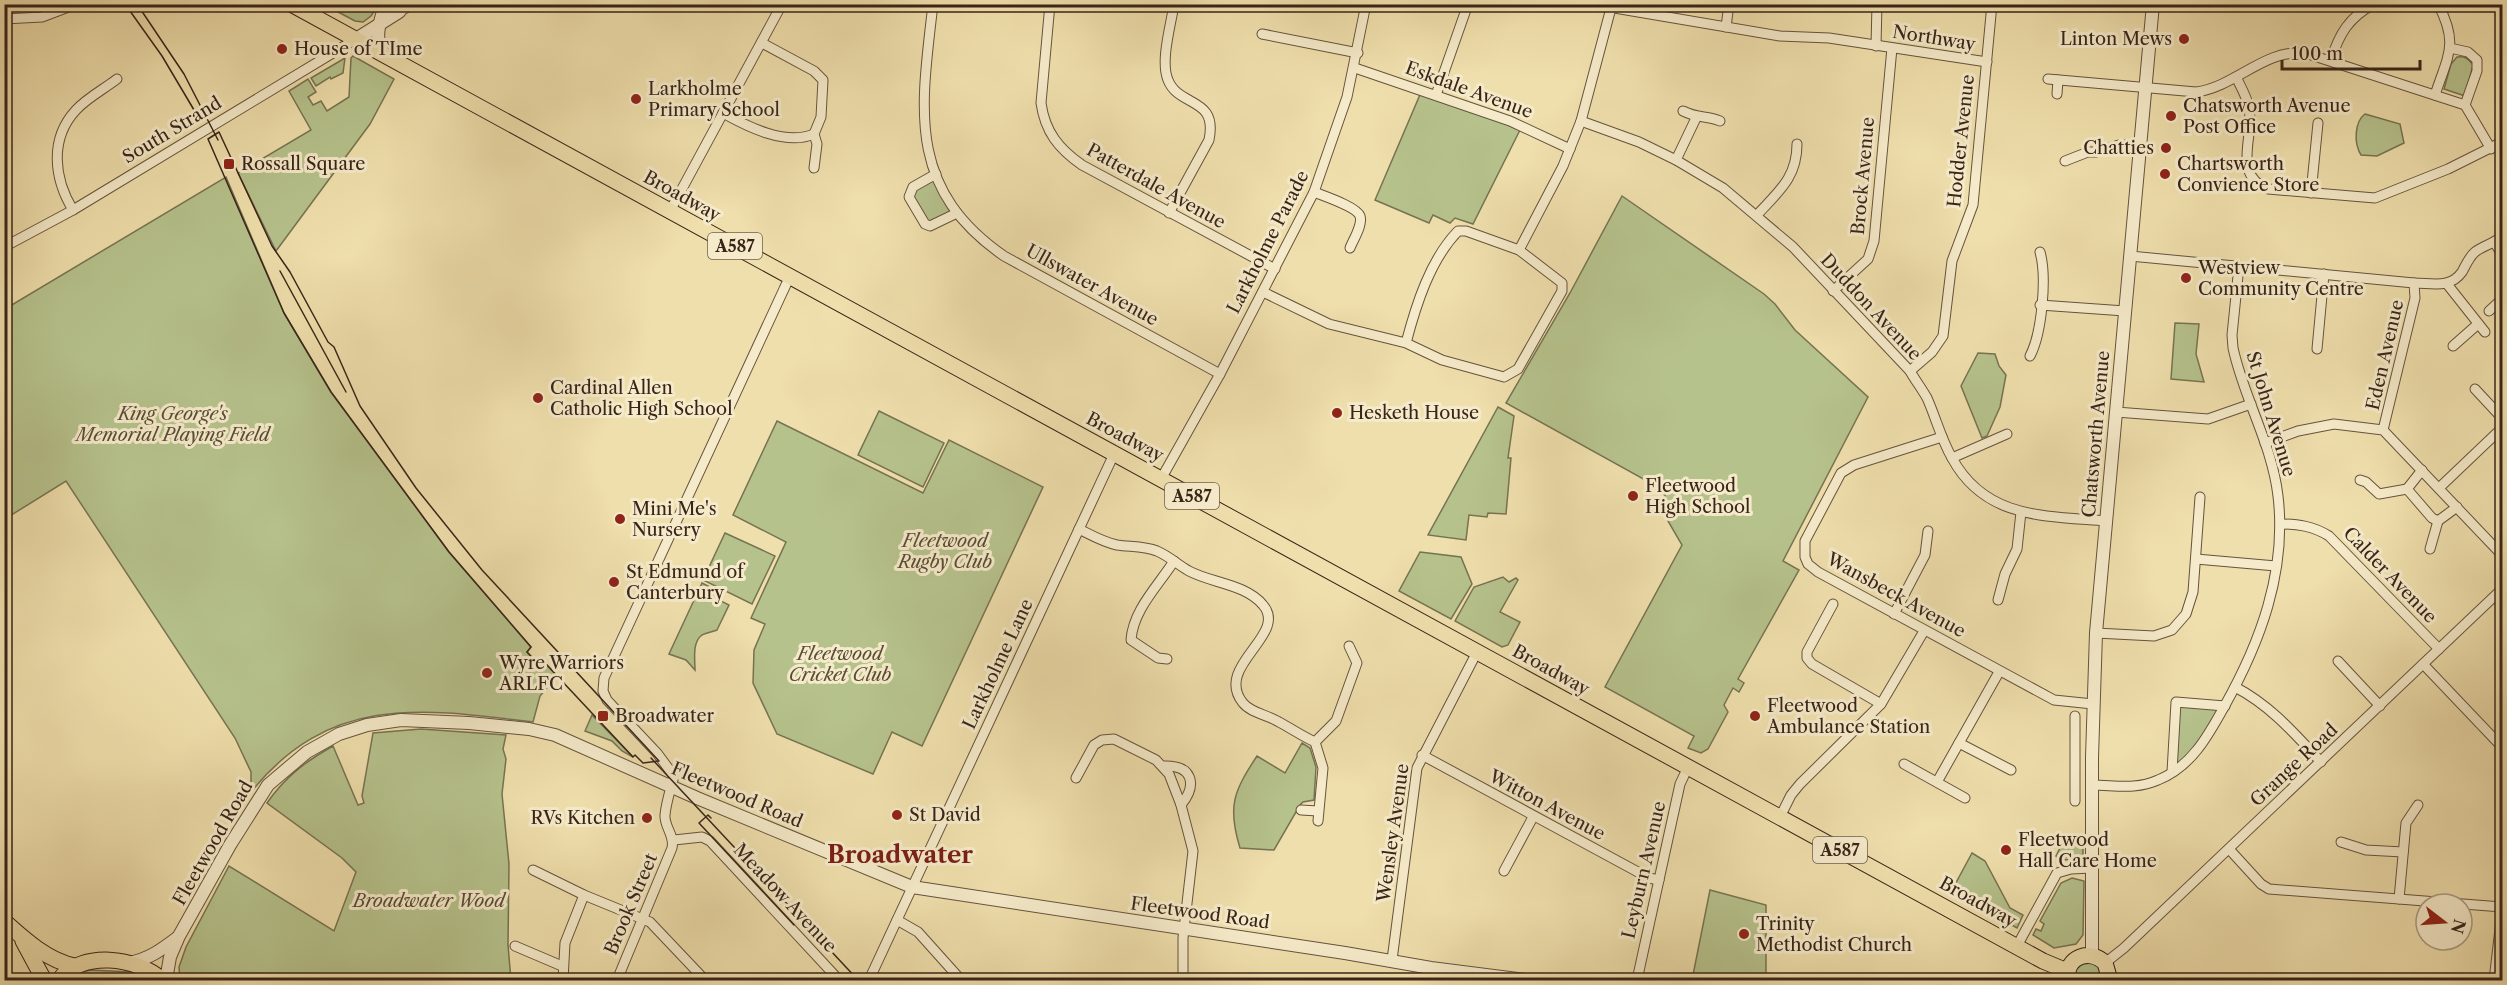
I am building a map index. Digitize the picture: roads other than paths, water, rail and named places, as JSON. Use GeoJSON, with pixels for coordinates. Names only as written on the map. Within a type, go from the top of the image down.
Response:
{"type":"FeatureCollection","features":[{"type":"Feature","properties":{"kind":"main road","name":"Broadway"},"geometry":{"type":"LineString","coordinates":[[291,4],[2017,946],[2068,976]]}},
{"type":"Feature","properties":{"kind":"main road"},"geometry":{"type":"LineString","coordinates":[[4,921],[18,934],[54,959],[75,966]]}},
{"type":"Feature","properties":{"kind":"main road"},"geometry":{"type":"LineString","coordinates":[[18,934],[44,981]]}},
{"type":"Feature","properties":{"kind":"main road","name":"A587"},"geometry":{"type":"LineString","coordinates":[[2068,976],[2076,958],[2099,959]]}},
{"type":"Feature","properties":{"kind":"main road"},"geometry":{"type":"LineString","coordinates":[[2099,959],[2110,981]]}},
{"type":"Feature","properties":{"kind":"main road"},"geometry":{"type":"LineString","coordinates":[[59,981],[75,966],[90,962],[128,963],[147,970],[164,981]]}},
{"type":"Feature","properties":{"kind":"street"},"geometry":{"type":"LineString","coordinates":[[385,4],[379,24],[378,41],[386,56]]}},
{"type":"Feature","properties":{"kind":"street"},"geometry":{"type":"LineString","coordinates":[[356,39],[398,8],[412,4]]}},
{"type":"Feature","properties":{"kind":"street"},"geometry":{"type":"LineString","coordinates":[[670,211],[782,4]]}},
{"type":"Feature","properties":{"kind":"street","name":"Ullswater Avenue"},"geometry":{"type":"LineString","coordinates":[[933,4],[923,99],[923,124],[927,149],[936,174],[957,213],[973,231],[1004,256],[1220,374]]}},
{"type":"Feature","properties":{"kind":"street","name":"Patterdale Avenue"},"geometry":{"type":"LineString","coordinates":[[1050,4],[1041,89],[1043,120],[1058,146],[1082,165],[1275,269]]}},
{"type":"Feature","properties":{"kind":"street"},"geometry":{"type":"LineString","coordinates":[[1169,213],[1209,140],[1211,130],[1206,112],[1201,106],[1178,93],[1169,83],[1165,72],[1174,4]]}},
{"type":"Feature","properties":{"kind":"street","name":"Larkholme Parade"},"geometry":{"type":"LineString","coordinates":[[1161,480],[1220,374],[1314,192],[1338,128],[1355,68],[1366,4]]}},
{"type":"Feature","properties":{"kind":"street"},"geometry":{"type":"LineString","coordinates":[[1436,95],[1468,4]]}},
{"type":"Feature","properties":{"kind":"street","name":"Northway"},"geometry":{"type":"LineString","coordinates":[[1591,4],[1780,36],[1829,38],[1987,62]]}},
{"type":"Feature","properties":{"kind":"street"},"geometry":{"type":"LineString","coordinates":[[1726,27],[1730,4]]}},
{"type":"Feature","properties":{"kind":"street"},"geometry":{"type":"LineString","coordinates":[[1876,46],[1877,4]]}},
{"type":"Feature","properties":{"kind":"street","name":"Hodder Avenue"},"geometry":{"type":"LineString","coordinates":[[1910,371],[1932,352],[1943,336],[1952,261],[1973,205],[1992,4]]}},
{"type":"Feature","properties":{"kind":"street"},"geometry":{"type":"LineString","coordinates":[[2128,4],[2153,6]]}},
{"type":"Feature","properties":{"kind":"street"},"geometry":{"type":"LineString","coordinates":[[2331,60],[2337,41],[2345,27],[2354,17],[2374,4]]}},
{"type":"Feature","properties":{"kind":"street"},"geometry":{"type":"LineString","coordinates":[[2435,95],[2450,48],[2450,30],[2438,4]]}},
{"type":"Feature","properties":{"kind":"street","name":"Chatsworth Avenue"},"geometry":{"type":"LineString","coordinates":[[2099,959],[2092,868],[2091,785],[2096,633],[2153,6]]}},
{"type":"Feature","properties":{"kind":"street"},"geometry":{"type":"LineString","coordinates":[[1519,250],[1549,194],[1581,121],[1611,8]]}},
{"type":"Feature","properties":{"kind":"street"},"geometry":{"type":"LineString","coordinates":[[4,19],[42,17],[72,9]]}},
{"type":"Feature","properties":{"kind":"street"},"geometry":{"type":"LineString","coordinates":[[1262,34],[1358,52]]}},
{"type":"Feature","properties":{"kind":"street","name":"South Strand"},"geometry":{"type":"LineString","coordinates":[[4,247],[73,210],[356,39]]}},
{"type":"Feature","properties":{"kind":"street"},"geometry":{"type":"LineString","coordinates":[[762,43],[814,71],[823,80],[821,117],[814,134],[817,144],[814,168]]}},
{"type":"Feature","properties":{"kind":"street","name":"Brock Avenue"},"geometry":{"type":"LineString","coordinates":[[1833,291],[1868,259],[1872,252],[1892,48]]}},
{"type":"Feature","properties":{"kind":"street"},"geometry":{"type":"LineString","coordinates":[[2450,48],[2468,52],[2476,60],[2477,71],[2465,105]]}},
{"type":"Feature","properties":{"kind":"street"},"geometry":{"type":"LineString","coordinates":[[2048,79],[2145,89],[2203,91],[2266,61],[2288,53],[2305,53],[2465,105],[2491,149]]}},
{"type":"Feature","properties":{"kind":"street","name":"Eskdale Avenue"},"geometry":{"type":"LineString","coordinates":[[1355,68],[1510,121],[1570,148]]}},
{"type":"Feature","properties":{"kind":"street"},"geometry":{"type":"LineString","coordinates":[[2236,77],[2249,108],[2247,164],[2251,177],[2268,189],[2375,198],[2385,196],[2502,142]]}},
{"type":"Feature","properties":{"kind":"street"},"geometry":{"type":"LineString","coordinates":[[73,210],[63,194],[58,177],[57,146],[62,130],[76,110],[117,79]]}},
{"type":"Feature","properties":{"kind":"street"},"geometry":{"type":"LineString","coordinates":[[2057,94],[2058,80]]}},
{"type":"Feature","properties":{"kind":"street"},"geometry":{"type":"LineString","coordinates":[[1683,111],[1696,118],[1707,117],[1720,121]]}},
{"type":"Feature","properties":{"kind":"street"},"geometry":{"type":"LineString","coordinates":[[723,114],[749,126],[795,138],[805,138],[814,134]]}},
{"type":"Feature","properties":{"kind":"street"},"geometry":{"type":"LineString","coordinates":[[1676,160],[1696,118]]}},
{"type":"Feature","properties":{"kind":"street","name":"Duddon Avenue"},"geometry":{"type":"LineString","coordinates":[[1581,121],[1639,142],[1676,160],[1723,188],[1793,248],[1910,371],[1926,398],[1952,458],[1976,489],[1998,504],[2021,512],[2106,521]]}},
{"type":"Feature","properties":{"kind":"street"},"geometry":{"type":"LineString","coordinates":[[2311,193],[2318,123]]}},
{"type":"Feature","properties":{"kind":"street"},"geometry":{"type":"LineString","coordinates":[[1757,215],[1792,173],[1797,162],[1797,144]]}},
{"type":"Feature","properties":{"kind":"street"},"geometry":{"type":"LineString","coordinates":[[2065,161],[2088,152],[2119,146],[2140,146]]}},
{"type":"Feature","properties":{"kind":"street"},"geometry":{"type":"LineString","coordinates":[[936,174],[913,187],[909,197],[926,224],[930,226],[957,213]]}},
{"type":"Feature","properties":{"kind":"street"},"geometry":{"type":"LineString","coordinates":[[1314,192],[1355,209],[1360,215],[1360,222],[1350,248]]}},
{"type":"Feature","properties":{"kind":"street"},"geometry":{"type":"LineString","coordinates":[[1263,292],[1329,324],[1406,343],[1442,360],[1496,376],[1511,375],[1518,369],[1562,291],[1562,283],[1519,250],[1466,231],[1458,231],[1449,240],[1424,287],[1406,343]]}},
{"type":"Feature","properties":{"kind":"street"},"geometry":{"type":"LineString","coordinates":[[2414,283],[2447,284],[2460,275],[2472,254],[2499,239],[2502,255]]}},
{"type":"Feature","properties":{"kind":"street"},"geometry":{"type":"LineString","coordinates":[[2030,356],[2037,344],[2043,264],[2040,252]]}},
{"type":"Feature","properties":{"kind":"street","name":"Eden Avenue"},"geometry":{"type":"LineString","coordinates":[[2130,256],[2414,283],[2415,298],[2383,430]]}},
{"type":"Feature","properties":{"kind":"street","name":"St John Avenue"},"geometry":{"type":"LineString","coordinates":[[2091,785],[2138,786],[2161,779],[2199,749],[2235,687],[2262,632],[2276,566],[2280,524],[2275,476],[2235,356],[2232,335],[2239,266]]}},
{"type":"Feature","properties":{"kind":"street"},"geometry":{"type":"LineString","coordinates":[[2317,349],[2324,274]]}},
{"type":"Feature","properties":{"kind":"street"},"geometry":{"type":"LineString","coordinates":[[671,786],[674,776],[672,772],[607,700],[602,685],[790,276]]}},
{"type":"Feature","properties":{"kind":"street"},"geometry":{"type":"LineString","coordinates":[[2447,284],[2485,332]]}},
{"type":"Feature","properties":{"kind":"street"},"geometry":{"type":"LineString","coordinates":[[2490,311],[2502,299]]}},
{"type":"Feature","properties":{"kind":"street"},"geometry":{"type":"LineString","coordinates":[[2040,305],[2125,311]]}},
{"type":"Feature","properties":{"kind":"street"},"geometry":{"type":"LineString","coordinates":[[2453,346],[2478,324]]}},
{"type":"Feature","properties":{"kind":"street"},"geometry":{"type":"LineString","coordinates":[[2475,389],[2502,418]]}},
{"type":"Feature","properties":{"kind":"street"},"geometry":{"type":"LineString","coordinates":[[2116,412],[2208,419],[2251,404]]}},
{"type":"Feature","properties":{"kind":"street"},"geometry":{"type":"LineString","coordinates":[[2265,443],[2298,431],[2334,424],[2383,430],[2502,555]]}},
{"type":"Feature","properties":{"kind":"street"},"geometry":{"type":"LineString","coordinates":[[2439,488],[2502,428]]}},
{"type":"Feature","properties":{"kind":"street"},"geometry":{"type":"LineString","coordinates":[[1952,458],[2007,434]]}},
{"type":"Feature","properties":{"kind":"street","name":"Wansbeck Avenue"},"geometry":{"type":"LineString","coordinates":[[1942,437],[1846,468],[1837,479],[1805,542],[1805,557],[1814,569],[1999,672],[2054,700],[2093,704]]}},
{"type":"Feature","properties":{"kind":"street","name":"Larkholme Lane"},"geometry":{"type":"LineString","coordinates":[[869,981],[1114,454]]}},
{"type":"Feature","properties":{"kind":"street"},"geometry":{"type":"LineString","coordinates":[[2360,480],[2366,482],[2379,494],[2407,489],[2422,470]]}},
{"type":"Feature","properties":{"kind":"street"},"geometry":{"type":"LineString","coordinates":[[2407,489],[2432,518],[2438,520],[2444,518],[2457,507]]}},
{"type":"Feature","properties":{"kind":"street"},"geometry":{"type":"LineString","coordinates":[[2096,633],[2154,636],[2172,630],[2186,614],[2191,603],[2200,497]]}},
{"type":"Feature","properties":{"kind":"street"},"geometry":{"type":"LineString","coordinates":[[1998,600],[2005,574],[2017,549],[2021,512]]}},
{"type":"Feature","properties":{"kind":"street"},"geometry":{"type":"LineString","coordinates":[[2430,549],[2438,520]]}},
{"type":"Feature","properties":{"kind":"street","name":"Calder Avenue"},"geometry":{"type":"LineString","coordinates":[[2280,524],[2306,525],[2329,536],[2439,649]]}},
{"type":"Feature","properties":{"kind":"street"},"geometry":{"type":"LineString","coordinates":[[1079,529],[1116,545],[1158,552],[1202,577],[1240,590],[1265,606],[1268,627],[1245,659],[1238,673],[1236,685],[1238,695],[1244,705],[1315,742],[1323,768],[1318,816],[1301,810]]}},
{"type":"Feature","properties":{"kind":"street"},"geometry":{"type":"LineString","coordinates":[[1894,614],[1925,555],[1928,531]]}},
{"type":"Feature","properties":{"kind":"street"},"geometry":{"type":"LineString","coordinates":[[2196,559],[2276,566]]}},
{"type":"Feature","properties":{"kind":"street"},"geometry":{"type":"LineString","coordinates":[[1167,659],[1158,658],[1131,640],[1137,616],[1174,561]]}},
{"type":"Feature","properties":{"kind":"street","name":"Grange Road"},"geometry":{"type":"LineString","coordinates":[[2099,959],[2124,948],[2502,589]]}},
{"type":"Feature","properties":{"kind":"street"},"geometry":{"type":"LineString","coordinates":[[1833,604],[1807,652],[1807,658],[1812,664],[1881,704]]}},
{"type":"Feature","properties":{"kind":"street"},"geometry":{"type":"LineString","coordinates":[[1780,817],[1791,795],[1800,784],[1881,704],[1924,631]]}},
{"type":"Feature","properties":{"kind":"street"},"geometry":{"type":"LineString","coordinates":[[1315,742],[1336,722],[1358,663],[1349,646]]}},
{"type":"Feature","properties":{"kind":"street","name":"Wensley Avenue"},"geometry":{"type":"LineString","coordinates":[[1392,960],[1417,768],[1477,652]]}},
{"type":"Feature","properties":{"kind":"street"},"geometry":{"type":"LineString","coordinates":[[1358,663],[1368,661]]}},
{"type":"Feature","properties":{"kind":"street"},"geometry":{"type":"LineString","coordinates":[[2338,661],[2380,706]]}},
{"type":"Feature","properties":{"kind":"street"},"geometry":{"type":"LineString","coordinates":[[2423,664],[2502,747]]}},
{"type":"Feature","properties":{"kind":"street"},"geometry":{"type":"LineString","coordinates":[[1937,782],[1999,672]]}},
{"type":"Feature","properties":{"kind":"street"},"geometry":{"type":"LineString","coordinates":[[2235,687],[2255,698],[2271,711],[2321,762]]}},
{"type":"Feature","properties":{"kind":"street"},"geometry":{"type":"LineString","coordinates":[[2172,772],[2176,702],[2224,706]]}},
{"type":"Feature","properties":{"kind":"street"},"geometry":{"type":"LineString","coordinates":[[2075,716],[2075,801]]}},
{"type":"Feature","properties":{"kind":"street","name":"Fleetwood Road"},"geometry":{"type":"LineString","coordinates":[[164,981],[170,957],[179,936],[230,845],[268,785],[307,752],[339,734],[359,727],[401,720],[547,733],[574,742],[671,786],[912,887],[1526,981]]}},
{"type":"Feature","properties":{"kind":"street"},"geometry":{"type":"LineString","coordinates":[[2494,738],[2502,729]]}},
{"type":"Feature","properties":{"kind":"street"},"geometry":{"type":"LineString","coordinates":[[1076,778],[1094,745],[1102,740],[1114,739],[1164,766],[1176,766],[1186,771],[1191,786],[1189,796],[1181,805]]}},
{"type":"Feature","properties":{"kind":"street"},"geometry":{"type":"LineString","coordinates":[[1959,743],[2011,770]]}},
{"type":"Feature","properties":{"kind":"street","name":"Witton Avenue"},"geometry":{"type":"LineString","coordinates":[[1422,755],[1533,817],[1649,878],[1659,880]]}},
{"type":"Feature","properties":{"kind":"street"},"geometry":{"type":"LineString","coordinates":[[2075,757],[2092,757]]}},
{"type":"Feature","properties":{"kind":"street"},"geometry":{"type":"LineString","coordinates":[[1904,764],[1965,798]]}},
{"type":"Feature","properties":{"kind":"street"},"geometry":{"type":"LineString","coordinates":[[1164,766],[1181,805],[1193,850],[1184,928],[1183,981]]}},
{"type":"Feature","properties":{"kind":"street","name":"Leyburn Avenue"},"geometry":{"type":"LineString","coordinates":[[1637,981],[1680,784],[1688,767]]}},
{"type":"Feature","properties":{"kind":"street","name":"Brook Street"},"geometry":{"type":"LineString","coordinates":[[617,981],[674,840],[665,821],[671,786]]}},
{"type":"Feature","properties":{"kind":"street"},"geometry":{"type":"LineString","coordinates":[[2399,899],[2406,823],[2418,805]]}},
{"type":"Feature","properties":{"kind":"street"},"geometry":{"type":"LineString","coordinates":[[1504,871],[1533,817]]}},
{"type":"Feature","properties":{"kind":"street","name":"Brook Street"},"geometry":{"type":"LineString","coordinates":[[674,840],[706,838]]}},
{"type":"Feature","properties":{"kind":"street","name":"Meadow Avenue"},"geometry":{"type":"LineString","coordinates":[[706,838],[840,981]]}},
{"type":"Feature","properties":{"kind":"street"},"geometry":{"type":"LineString","coordinates":[[2341,842],[2366,849],[2403,852]]}},
{"type":"Feature","properties":{"kind":"street"},"geometry":{"type":"LineString","coordinates":[[2229,849],[2261,884],[2269,889],[2502,907]]}},
{"type":"Feature","properties":{"kind":"street"},"geometry":{"type":"LineString","coordinates":[[2017,946],[2052,879],[2058,873],[2071,869],[2092,868]]}},
{"type":"Feature","properties":{"kind":"street"},"geometry":{"type":"LineString","coordinates":[[533,870],[584,895],[644,919],[653,925],[705,981]]}},
{"type":"Feature","properties":{"kind":"street"},"geometry":{"type":"LineString","coordinates":[[563,981],[562,966],[565,944],[584,895]]}},
{"type":"Feature","properties":{"kind":"street"},"geometry":{"type":"LineString","coordinates":[[2494,981],[2502,912]]}},
{"type":"Feature","properties":{"kind":"street"},"geometry":{"type":"LineString","coordinates":[[897,920],[918,932],[961,981]]}},
{"type":"Feature","properties":{"kind":"street","name":"Fleetwood Road"},"geometry":{"type":"LineString","coordinates":[[128,963],[144,960],[179,936]]}},
{"type":"Feature","properties":{"kind":"street"},"geometry":{"type":"LineString","coordinates":[[515,946],[562,966]]}},
{"type":"Feature","properties":{"kind":"street"},"geometry":{"type":"LineString","coordinates":[[1766,981],[1979,981]]}},
{"type":"Feature","properties":{"kind":"tram line"},"geometry":{"type":"LineString","coordinates":[[125,4],[162,56],[197,115]]}},
{"type":"Feature","properties":{"kind":"tram line"},"geometry":{"type":"LineString","coordinates":[[137,4],[184,74],[218,140]]}},
{"type":"Feature","properties":{"kind":"tram line"},"geometry":{"type":"LineString","coordinates":[[219,132],[272,246],[290,272],[328,342],[334,347],[360,406],[416,488],[482,570],[659,761],[643,763],[635,755],[633,757],[546,664],[542,668],[527,652],[531,647],[449,552],[331,392],[284,313],[208,139],[219,132]]}},
{"type":"Feature","properties":{"kind":"tram line"},"geometry":{"type":"LineString","coordinates":[[280,271],[346,392]]}},
{"type":"Feature","properties":{"kind":"tram line"},"geometry":{"type":"LineString","coordinates":[[651,758],[858,980]]}},
{"type":"Feature","properties":{"kind":"tram line"},"geometry":{"type":"LineString","coordinates":[[711,818],[708,815],[699,823],[794,925]]}},
{"type":"Feature","properties":{"kind":"place","name":"Linton Mews"},"geometry":{"type":"Point","coordinates":[2184,39]}},
{"type":"Feature","properties":{"kind":"place","name":"House of TIme"},"geometry":{"type":"Point","coordinates":[282,49]}},
{"type":"Feature","properties":{"kind":"place","name":"Larkholme Primary School"},"geometry":{"type":"Point","coordinates":[636,99]}},
{"type":"Feature","properties":{"kind":"place","name":"Chatsworth Avenue Post Office"},"geometry":{"type":"Point","coordinates":[2171,116]}},
{"type":"Feature","properties":{"kind":"place","name":"Chatties"},"geometry":{"type":"Point","coordinates":[2166,148]}},
{"type":"Feature","properties":{"kind":"place","name":"Rossall Square"},"geometry":{"type":"Point","coordinates":[229,164]}},
{"type":"Feature","properties":{"kind":"place","name":"Chartsworth Convience Store"},"geometry":{"type":"Point","coordinates":[2165,174]}},
{"type":"Feature","properties":{"kind":"place","name":"Westview Community Centre"},"geometry":{"type":"Point","coordinates":[2186,278]}},
{"type":"Feature","properties":{"kind":"place","name":"Cardinal Allen Catholic High School"},"geometry":{"type":"Point","coordinates":[538,398]}},
{"type":"Feature","properties":{"kind":"place","name":"Hesketh House"},"geometry":{"type":"Point","coordinates":[1337,413]}},
{"type":"Feature","properties":{"kind":"place","name":"Fleetwood High School"},"geometry":{"type":"Point","coordinates":[1633,496]}},
{"type":"Feature","properties":{"kind":"place","name":"Mini Me's Nursery"},"geometry":{"type":"Point","coordinates":[620,519]}},
{"type":"Feature","properties":{"kind":"place","name":"St Edmund of Canterbury"},"geometry":{"type":"Point","coordinates":[614,582]}},
{"type":"Feature","properties":{"kind":"place","name":"Wyre Warriors ARLFC"},"geometry":{"type":"Point","coordinates":[487,673]}},
{"type":"Feature","properties":{"kind":"place","name":"Broadwater"},"geometry":{"type":"Point","coordinates":[603,716]}},
{"type":"Feature","properties":{"kind":"place","name":"Fleetwood Ambulance Station"},"geometry":{"type":"Point","coordinates":[1755,716]}},
{"type":"Feature","properties":{"kind":"place","name":"St David"},"geometry":{"type":"Point","coordinates":[897,815]}},
{"type":"Feature","properties":{"kind":"place","name":"RVs Kitchen"},"geometry":{"type":"Point","coordinates":[647,818]}},
{"type":"Feature","properties":{"kind":"place","name":"Fleetwood Hall Care Home"},"geometry":{"type":"Point","coordinates":[2006,850]}},
{"type":"Feature","properties":{"kind":"place","name":"Trinity Methodist Church"},"geometry":{"type":"Point","coordinates":[1744,934]}},
{"type":"Feature","properties":{"kind":"district","name":"Broadwater"},"geometry":{"type":"Point","coordinates":[900,854]}},
{"type":"Feature","properties":{"kind":"park label","name":"King George's Memorial Playing Field"},"geometry":{"type":"Point","coordinates":[173,424]}},
{"type":"Feature","properties":{"kind":"park label","name":"Fleetwood Rugby Club"},"geometry":{"type":"Point","coordinates":[945,551]}},
{"type":"Feature","properties":{"kind":"park label","name":"Fleetwood Cricket Club"},"geometry":{"type":"Point","coordinates":[840,664]}},
{"type":"Feature","properties":{"kind":"park label","name":"Broadwater Wood"},"geometry":{"type":"Point","coordinates":[429,901]}}]}
